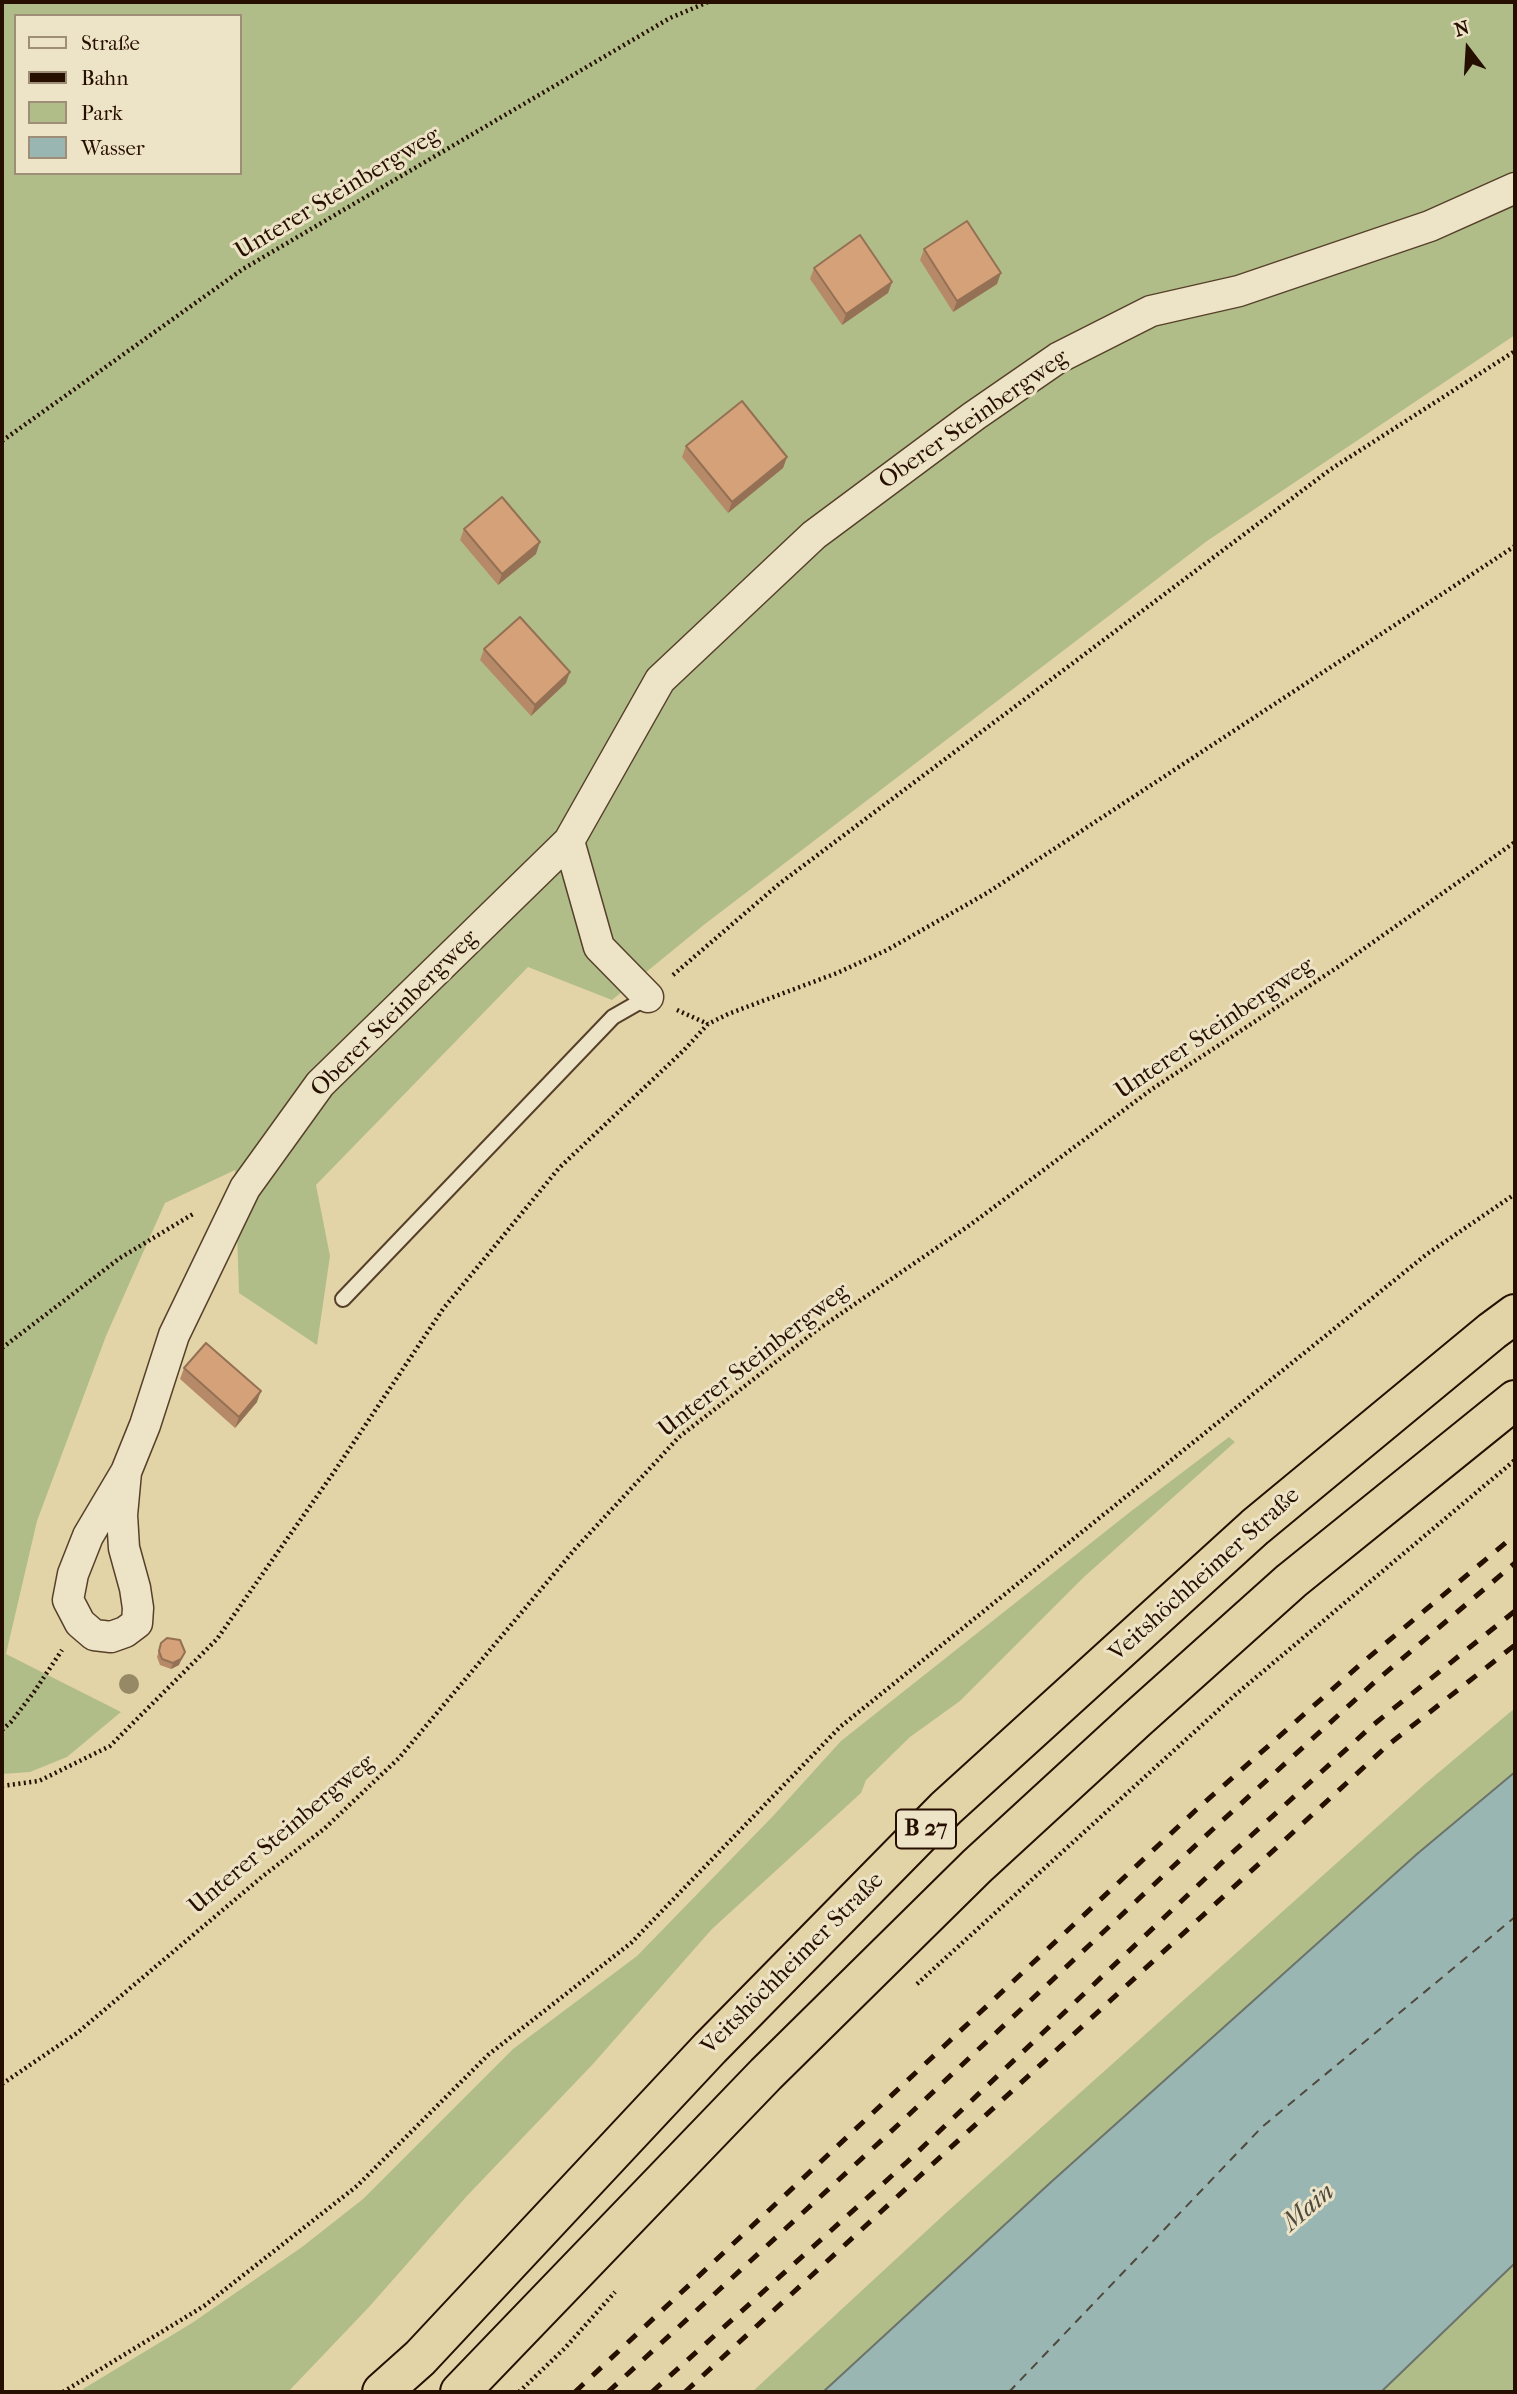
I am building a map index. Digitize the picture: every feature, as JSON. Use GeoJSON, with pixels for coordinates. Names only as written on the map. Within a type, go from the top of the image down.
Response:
{"type":"FeatureCollection","features":[{"type":"Feature","properties":{"kind":"highway","name":"Veitshöchheimer Straße"},"geometry":{"type":"LineString","coordinates":[[382,2392],[420,2358],[710,2048],[946,1808],[1255,1527],[1515,1314]]}},
{"type":"Feature","properties":{"kind":"highway","name":"B 27"},"geometry":{"type":"LineString","coordinates":[[460,2392],[765,2074],[977,1867],[1291,1581],[1515,1400]]}},
{"type":"Feature","properties":{"kind":"street","name":"Oberer Steinbergweg"},"geometry":{"type":"LineString","coordinates":[[125,1472],[122,1515],[124,1548],[138,1608],[136,1623],[125,1632],[111,1637],[94,1635],[79,1623],[68,1600],[73,1574],[88,1536],[125,1472],[145,1425],[174,1335],[245,1188],[320,1084],[569,841],[660,680],[814,535],[974,416],[1058,358],[1151,311],[1239,291],[1430,226],[1515,188]]}},
{"type":"Feature","properties":{"kind":"street"},"geometry":{"type":"LineString","coordinates":[[569,841],[599,947],[648,997]]}},
{"type":"Feature","properties":{"kind":"lane"},"geometry":{"type":"LineString","coordinates":[[343,1299],[612,1017],[648,997]]}},
{"type":"Feature","properties":{"kind":"path","name":"Unterer Steinbergweg"},"geometry":{"type":"LineString","coordinates":[[2,442],[243,269],[670,18],[708,2]]}},
{"type":"Feature","properties":{"kind":"path"},"geometry":{"type":"LineString","coordinates":[[648,997],[779,884],[1176,584],[1331,469],[1515,351]]}},
{"type":"Feature","properties":{"kind":"path"},"geometry":{"type":"LineString","coordinates":[[2,1786],[39,1781],[110,1746],[217,1639],[334,1472],[443,1309],[559,1168],[708,1024],[837,973],[887,950],[987,893],[1515,546]]}},
{"type":"Feature","properties":{"kind":"path","name":"Unterer Steinbergweg"},"geometry":{"type":"LineString","coordinates":[[2,2084],[77,2033],[263,1875],[324,1829],[399,1758],[575,1549],[679,1437],[817,1330],[970,1226],[1152,1089],[1338,967],[1515,842]]}},
{"type":"Feature","properties":{"kind":"path"},"geometry":{"type":"LineString","coordinates":[[2,1348],[120,1258],[178,1221],[245,1188]]}},
{"type":"Feature","properties":{"kind":"path"},"geometry":{"type":"LineString","coordinates":[[63,2392],[204,2306],[357,2186],[488,2055],[631,1943],[839,1727],[1427,1254],[1515,1194]]}},
{"type":"Feature","properties":{"kind":"path"},"geometry":{"type":"LineString","coordinates":[[909,1991],[1235,1695],[1515,1460]]}},
{"type":"Feature","properties":{"kind":"path"},"geometry":{"type":"LineString","coordinates":[[2,1730],[34,1692],[79,1623]]}},
{"type":"Feature","properties":{"kind":"path"},"geometry":{"type":"LineString","coordinates":[[519,2392],[565,2348],[620,2286]]}},
{"type":"Feature","properties":{"kind":"green space"},"geometry":{"type":"Polygon","coordinates":[[[2,2],[1515,2],[1515,335],[1207,541],[705,924],[612,1000],[528,967],[316,1185],[330,1256],[317,1345],[239,1293],[235,1170],[165,1203],[106,1336],[37,1521],[6,1654],[121,1712],[67,1757],[30,1772],[2,1774],[2,2]]]}},
{"type":"Feature","properties":{"kind":"green space"},"geometry":{"type":"Polygon","coordinates":[[[1229,1437],[1235,1442],[1084,1577],[960,1701],[910,1737],[866,1780],[861,1793],[712,1929],[593,2064],[466,2197],[369,2307],[288,2392],[85,2392],[83,2389],[192,2323],[302,2247],[363,2199],[513,2049],[637,1956],[773,1816],[841,1741],[1229,1437]]]}},
{"type":"Feature","properties":{"kind":"green space"},"geometry":{"type":"Polygon","coordinates":[[[1515,1708],[1515,1772],[1417,1854],[1050,2183],[823,2392],[752,2392],[948,2211],[1425,1784],[1515,1708]]]}},
{"type":"Feature","properties":{"kind":"green space"},"geometry":{"type":"Polygon","coordinates":[[[1515,2263],[1515,2392],[1381,2392],[1515,2263]]]}},
{"type":"Feature","properties":{"kind":"water","name":"Main"},"geometry":{"type":"Polygon","coordinates":[[[1515,1772],[1515,2263],[1381,2392],[823,2392],[1050,2183],[1417,1854],[1515,1772]]]}},
{"type":"Feature","properties":{"kind":"building"},"geometry":{"type":"Polygon","coordinates":[[[967,221],[1001,273],[957,301],[924,249],[967,221]]]}},
{"type":"Feature","properties":{"kind":"building"},"geometry":{"type":"Polygon","coordinates":[[[860,235],[892,282],[846,314],[814,268],[860,235]]]}},
{"type":"Feature","properties":{"kind":"building"},"geometry":{"type":"Polygon","coordinates":[[[742,401],[787,457],[732,502],[686,446],[742,401]]]}},
{"type":"Feature","properties":{"kind":"building"},"geometry":{"type":"Polygon","coordinates":[[[502,497],[540,542],[502,574],[464,529],[502,497]]]}},
{"type":"Feature","properties":{"kind":"building"},"geometry":{"type":"Polygon","coordinates":[[[520,617],[570,672],[535,705],[484,649],[520,617]]]}},
{"type":"Feature","properties":{"kind":"building"},"geometry":{"type":"Polygon","coordinates":[[[206,1343],[261,1391],[239,1417],[184,1368],[206,1343]]]}},
{"type":"Feature","properties":{"kind":"building"},"geometry":{"type":"Polygon","coordinates":[[[167,1638],[180,1640],[185,1652],[181,1659],[173,1663],[162,1659],[159,1651],[161,1643],[167,1638]]]}},
{"type":"Feature","properties":{"kind":"ferry route"},"geometry":{"type":"LineString","coordinates":[[1009,2392],[1262,2127],[1515,1917]]}},
{"type":"Feature","properties":{"kind":"railway"},"geometry":{"type":"LineString","coordinates":[[575,2392],[1196,1810],[1362,1663],[1515,1535]]}},
{"type":"Feature","properties":{"kind":"railway"},"geometry":{"type":"LineString","coordinates":[[608,2392],[883,2139],[1212,1830],[1377,1680],[1515,1563]]}},
{"type":"Feature","properties":{"kind":"railway"},"geometry":{"type":"LineString","coordinates":[[652,2392],[907,2162],[1232,1853],[1373,1725],[1515,1611]]}},
{"type":"Feature","properties":{"kind":"railway"},"geometry":{"type":"LineString","coordinates":[[685,2392],[1388,1745],[1515,1645]]}}]}
